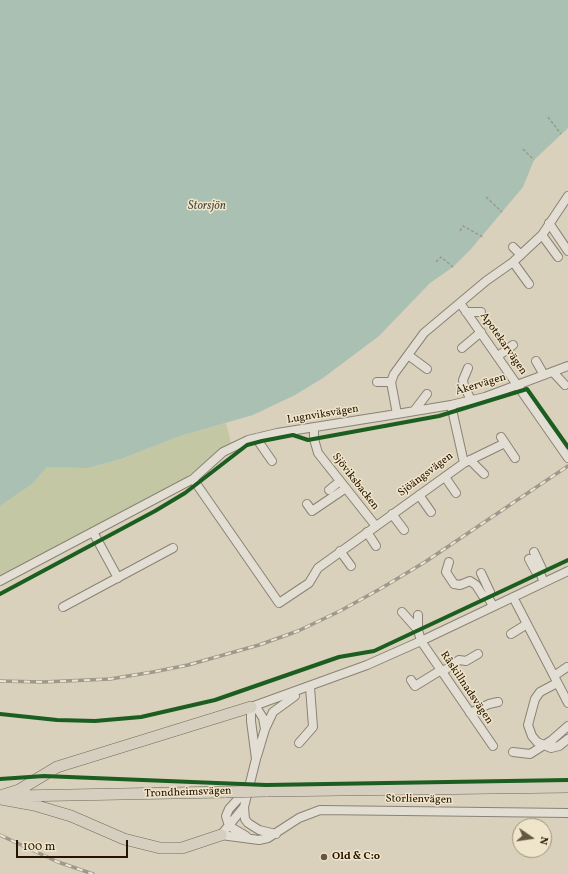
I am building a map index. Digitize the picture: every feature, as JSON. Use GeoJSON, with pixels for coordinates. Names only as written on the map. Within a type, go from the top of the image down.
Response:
{"type":"FeatureCollection","features":[{"type":"Feature","properties":{"kind":"main road"},"geometry":{"type":"LineString","coordinates":[[0,797],[19,790],[57,766],[251,707]]}},
{"type":"Feature","properties":{"kind":"main road","name":"Trondheimsvägen"},"geometry":{"type":"LineString","coordinates":[[0,797],[568,787]]}},
{"type":"Feature","properties":{"kind":"main road"},"geometry":{"type":"LineString","coordinates":[[0,797],[63,813],[124,839],[160,848],[182,848],[221,835]]}},
{"type":"Feature","properties":{"kind":"street"},"geometry":{"type":"LineString","coordinates":[[397,414],[391,382],[394,374],[424,333],[486,281],[521,255],[542,235],[568,196]]}},
{"type":"Feature","properties":{"kind":"street"},"geometry":{"type":"LineString","coordinates":[[549,223],[565,239],[568,251]]}},
{"type":"Feature","properties":{"kind":"street"},"geometry":{"type":"LineString","coordinates":[[542,235],[558,257]]}},
{"type":"Feature","properties":{"kind":"street"},"geometry":{"type":"LineString","coordinates":[[514,247],[521,255]]}},
{"type":"Feature","properties":{"kind":"street"},"geometry":{"type":"LineString","coordinates":[[513,262],[529,284]]}},
{"type":"Feature","properties":{"kind":"street","name":"Apotekarvägen"},"geometry":{"type":"LineString","coordinates":[[460,303],[518,384],[568,458]]}},
{"type":"Feature","properties":{"kind":"street"},"geometry":{"type":"LineString","coordinates":[[466,312],[481,312]]}},
{"type":"Feature","properties":{"kind":"street"},"geometry":{"type":"LineString","coordinates":[[462,348],[481,332]]}},
{"type":"Feature","properties":{"kind":"street"},"geometry":{"type":"LineString","coordinates":[[498,356],[513,345]]}},
{"type":"Feature","properties":{"kind":"street"},"geometry":{"type":"LineString","coordinates":[[408,355],[427,369]]}},
{"type":"Feature","properties":{"kind":"street"},"geometry":{"type":"LineString","coordinates":[[536,362],[544,375]]}},
{"type":"Feature","properties":{"kind":"street","name":"Åkervägen"},"geometry":{"type":"LineString","coordinates":[[397,414],[471,400],[568,366]]}},
{"type":"Feature","properties":{"kind":"street"},"geometry":{"type":"LineString","coordinates":[[468,368],[463,380],[464,386],[471,400]]}},
{"type":"Feature","properties":{"kind":"street"},"geometry":{"type":"LineString","coordinates":[[553,372],[566,385]]}},
{"type":"Feature","properties":{"kind":"street"},"geometry":{"type":"LineString","coordinates":[[377,382],[391,382]]}},
{"type":"Feature","properties":{"kind":"street"},"geometry":{"type":"LineString","coordinates":[[414,412],[427,394]]}},
{"type":"Feature","properties":{"kind":"street","name":"Sjöängsvägen"},"geometry":{"type":"LineString","coordinates":[[193,479],[279,603],[309,583],[318,568],[366,532],[467,461],[450,405]]}},
{"type":"Feature","properties":{"kind":"street","name":"Lugnviksvägen"},"geometry":{"type":"LineString","coordinates":[[0,581],[193,479],[223,452],[248,440],[397,414]]}},
{"type":"Feature","properties":{"kind":"street","name":"Sjöviksbacken"},"geometry":{"type":"LineString","coordinates":[[314,428],[314,439],[318,453],[375,526]]}},
{"type":"Feature","properties":{"kind":"street"},"geometry":{"type":"LineString","coordinates":[[256,438],[272,461]]}},
{"type":"Feature","properties":{"kind":"street"},"geometry":{"type":"LineString","coordinates":[[484,474],[467,461],[503,440],[514,458]]}},
{"type":"Feature","properties":{"kind":"street"},"geometry":{"type":"LineString","coordinates":[[445,477],[456,493]]}},
{"type":"Feature","properties":{"kind":"street"},"geometry":{"type":"LineString","coordinates":[[329,490],[340,481]]}},
{"type":"Feature","properties":{"kind":"street"},"geometry":{"type":"LineString","coordinates":[[307,504],[312,511],[346,488]]}},
{"type":"Feature","properties":{"kind":"street"},"geometry":{"type":"LineString","coordinates":[[419,496],[431,512]]}},
{"type":"Feature","properties":{"kind":"street"},"geometry":{"type":"LineString","coordinates":[[392,514],[404,530]]}},
{"type":"Feature","properties":{"kind":"street"},"geometry":{"type":"LineString","coordinates":[[93,532],[118,578]]}},
{"type":"Feature","properties":{"kind":"street"},"geometry":{"type":"LineString","coordinates":[[366,532],[376,546]]}},
{"type":"Feature","properties":{"kind":"street"},"geometry":{"type":"LineString","coordinates":[[63,607],[172,548]]}},
{"type":"Feature","properties":{"kind":"street"},"geometry":{"type":"LineString","coordinates":[[340,552],[351,566]]}},
{"type":"Feature","properties":{"kind":"street"},"geometry":{"type":"LineString","coordinates":[[534,552],[542,569],[540,573]]}},
{"type":"Feature","properties":{"kind":"street"},"geometry":{"type":"LineString","coordinates":[[529,559],[536,572],[540,573],[544,582]]}},
{"type":"Feature","properties":{"kind":"street"},"geometry":{"type":"LineString","coordinates":[[449,562],[446,572],[454,584],[460,585],[470,581],[476,586],[483,596],[488,597],[493,606]]}},
{"type":"Feature","properties":{"kind":"street"},"geometry":{"type":"LineString","coordinates":[[481,573],[490,592],[488,597]]}},
{"type":"Feature","properties":{"kind":"street"},"geometry":{"type":"LineString","coordinates":[[251,707],[310,687],[421,641],[544,582],[567,573]]}},
{"type":"Feature","properties":{"kind":"street"},"geometry":{"type":"LineString","coordinates":[[513,597],[568,703]]}},
{"type":"Feature","properties":{"kind":"street"},"geometry":{"type":"LineString","coordinates":[[402,612],[418,630]]}},
{"type":"Feature","properties":{"kind":"street"},"geometry":{"type":"LineString","coordinates":[[418,615],[418,630]]}},
{"type":"Feature","properties":{"kind":"street"},"geometry":{"type":"LineString","coordinates":[[511,634],[527,624]]}},
{"type":"Feature","properties":{"kind":"street","name":"Råskillnadsvägen"},"geometry":{"type":"LineString","coordinates":[[418,630],[421,641],[492,746]]}},
{"type":"Feature","properties":{"kind":"street"},"geometry":{"type":"LineString","coordinates":[[411,680],[415,686],[459,660],[466,660],[478,654]]}},
{"type":"Feature","properties":{"kind":"street"},"geometry":{"type":"LineString","coordinates":[[567,667],[540,692],[535,699],[528,725],[532,736],[537,742],[552,748],[568,739]]}},
{"type":"Feature","properties":{"kind":"street"},"geometry":{"type":"LineString","coordinates":[[310,687],[313,727],[318,735]]}},
{"type":"Feature","properties":{"kind":"street"},"geometry":{"type":"LineString","coordinates":[[276,834],[259,830],[248,823],[245,819],[244,807],[251,776],[265,729],[273,712],[310,687]]}},
{"type":"Feature","properties":{"kind":"street"},"geometry":{"type":"LineString","coordinates":[[470,713],[481,707],[498,702]]}},
{"type":"Feature","properties":{"kind":"street"},"geometry":{"type":"LineString","coordinates":[[251,707],[258,710],[263,718],[265,729]]}},
{"type":"Feature","properties":{"kind":"street"},"geometry":{"type":"LineString","coordinates":[[251,707],[251,721],[256,759]]}},
{"type":"Feature","properties":{"kind":"street"},"geometry":{"type":"LineString","coordinates":[[513,752],[530,754],[568,726]]}},
{"type":"Feature","properties":{"kind":"street"},"geometry":{"type":"LineString","coordinates":[[299,743],[313,727]]}},
{"type":"Feature","properties":{"kind":"street"},"geometry":{"type":"LineString","coordinates":[[249,838],[229,826],[226,816],[229,809],[240,797],[251,776]]}},
{"type":"Feature","properties":{"kind":"street"},"geometry":{"type":"LineString","coordinates":[[221,835],[244,807]]}},
{"type":"Feature","properties":{"kind":"street","name":"Storlienvägen"},"geometry":{"type":"LineString","coordinates":[[221,835],[259,840],[268,838],[299,818],[320,810],[568,813]]}},
{"type":"Feature","properties":{"kind":"path"},"geometry":{"type":"LineString","coordinates":[[548,117],[561,134]]}},
{"type":"Feature","properties":{"kind":"path"},"geometry":{"type":"LineString","coordinates":[[523,150],[534,160]]}},
{"type":"Feature","properties":{"kind":"path"},"geometry":{"type":"LineString","coordinates":[[486,197],[502,212]]}},
{"type":"Feature","properties":{"kind":"path"},"geometry":{"type":"LineString","coordinates":[[460,231],[463,226],[483,237]]}},
{"type":"Feature","properties":{"kind":"path"},"geometry":{"type":"LineString","coordinates":[[436,262],[441,257],[453,267]]}},
{"type":"Feature","properties":{"kind":"green space"},"geometry":{"type":"Polygon","coordinates":[[[226,423],[231,443],[185,478],[53,550],[0,576],[0,506],[32,484],[47,467],[88,468],[121,459],[180,436],[226,423]]]}},
{"type":"Feature","properties":{"kind":"water","name":"Storsjön"},"geometry":{"type":"Polygon","coordinates":[[[0,0],[568,0],[568,128],[534,160],[523,187],[471,249],[453,267],[430,283],[379,336],[323,378],[295,395],[253,415],[180,436],[121,459],[88,468],[47,467],[32,484],[0,506],[0,0]]]}},
{"type":"Feature","properties":{"kind":"railway"},"geometry":{"type":"LineString","coordinates":[[0,681],[43,682],[110,679],[153,672],[188,665],[259,645],[298,631],[340,611],[425,562],[568,466]]}},
{"type":"Feature","properties":{"kind":"railway"},"geometry":{"type":"LineString","coordinates":[[0,835],[58,862],[93,874]]}},
{"type":"Feature","properties":{"kind":"cycle path"},"geometry":{"type":"LineString","coordinates":[[0,594],[155,511],[185,493],[247,445],[262,441],[293,435],[308,440],[439,416],[527,389],[568,447]]}},
{"type":"Feature","properties":{"kind":"cycle path"},"geometry":{"type":"LineString","coordinates":[[0,714],[57,720],[95,721],[141,717],[215,700],[339,657],[374,651],[568,560]]}},
{"type":"Feature","properties":{"kind":"cycle path"},"geometry":{"type":"LineString","coordinates":[[0,779],[44,776],[266,785],[568,780]]}},
{"type":"Feature","properties":{"kind":"place","name":"Old & C:o"},"geometry":{"type":"Point","coordinates":[324,857]}}]}
